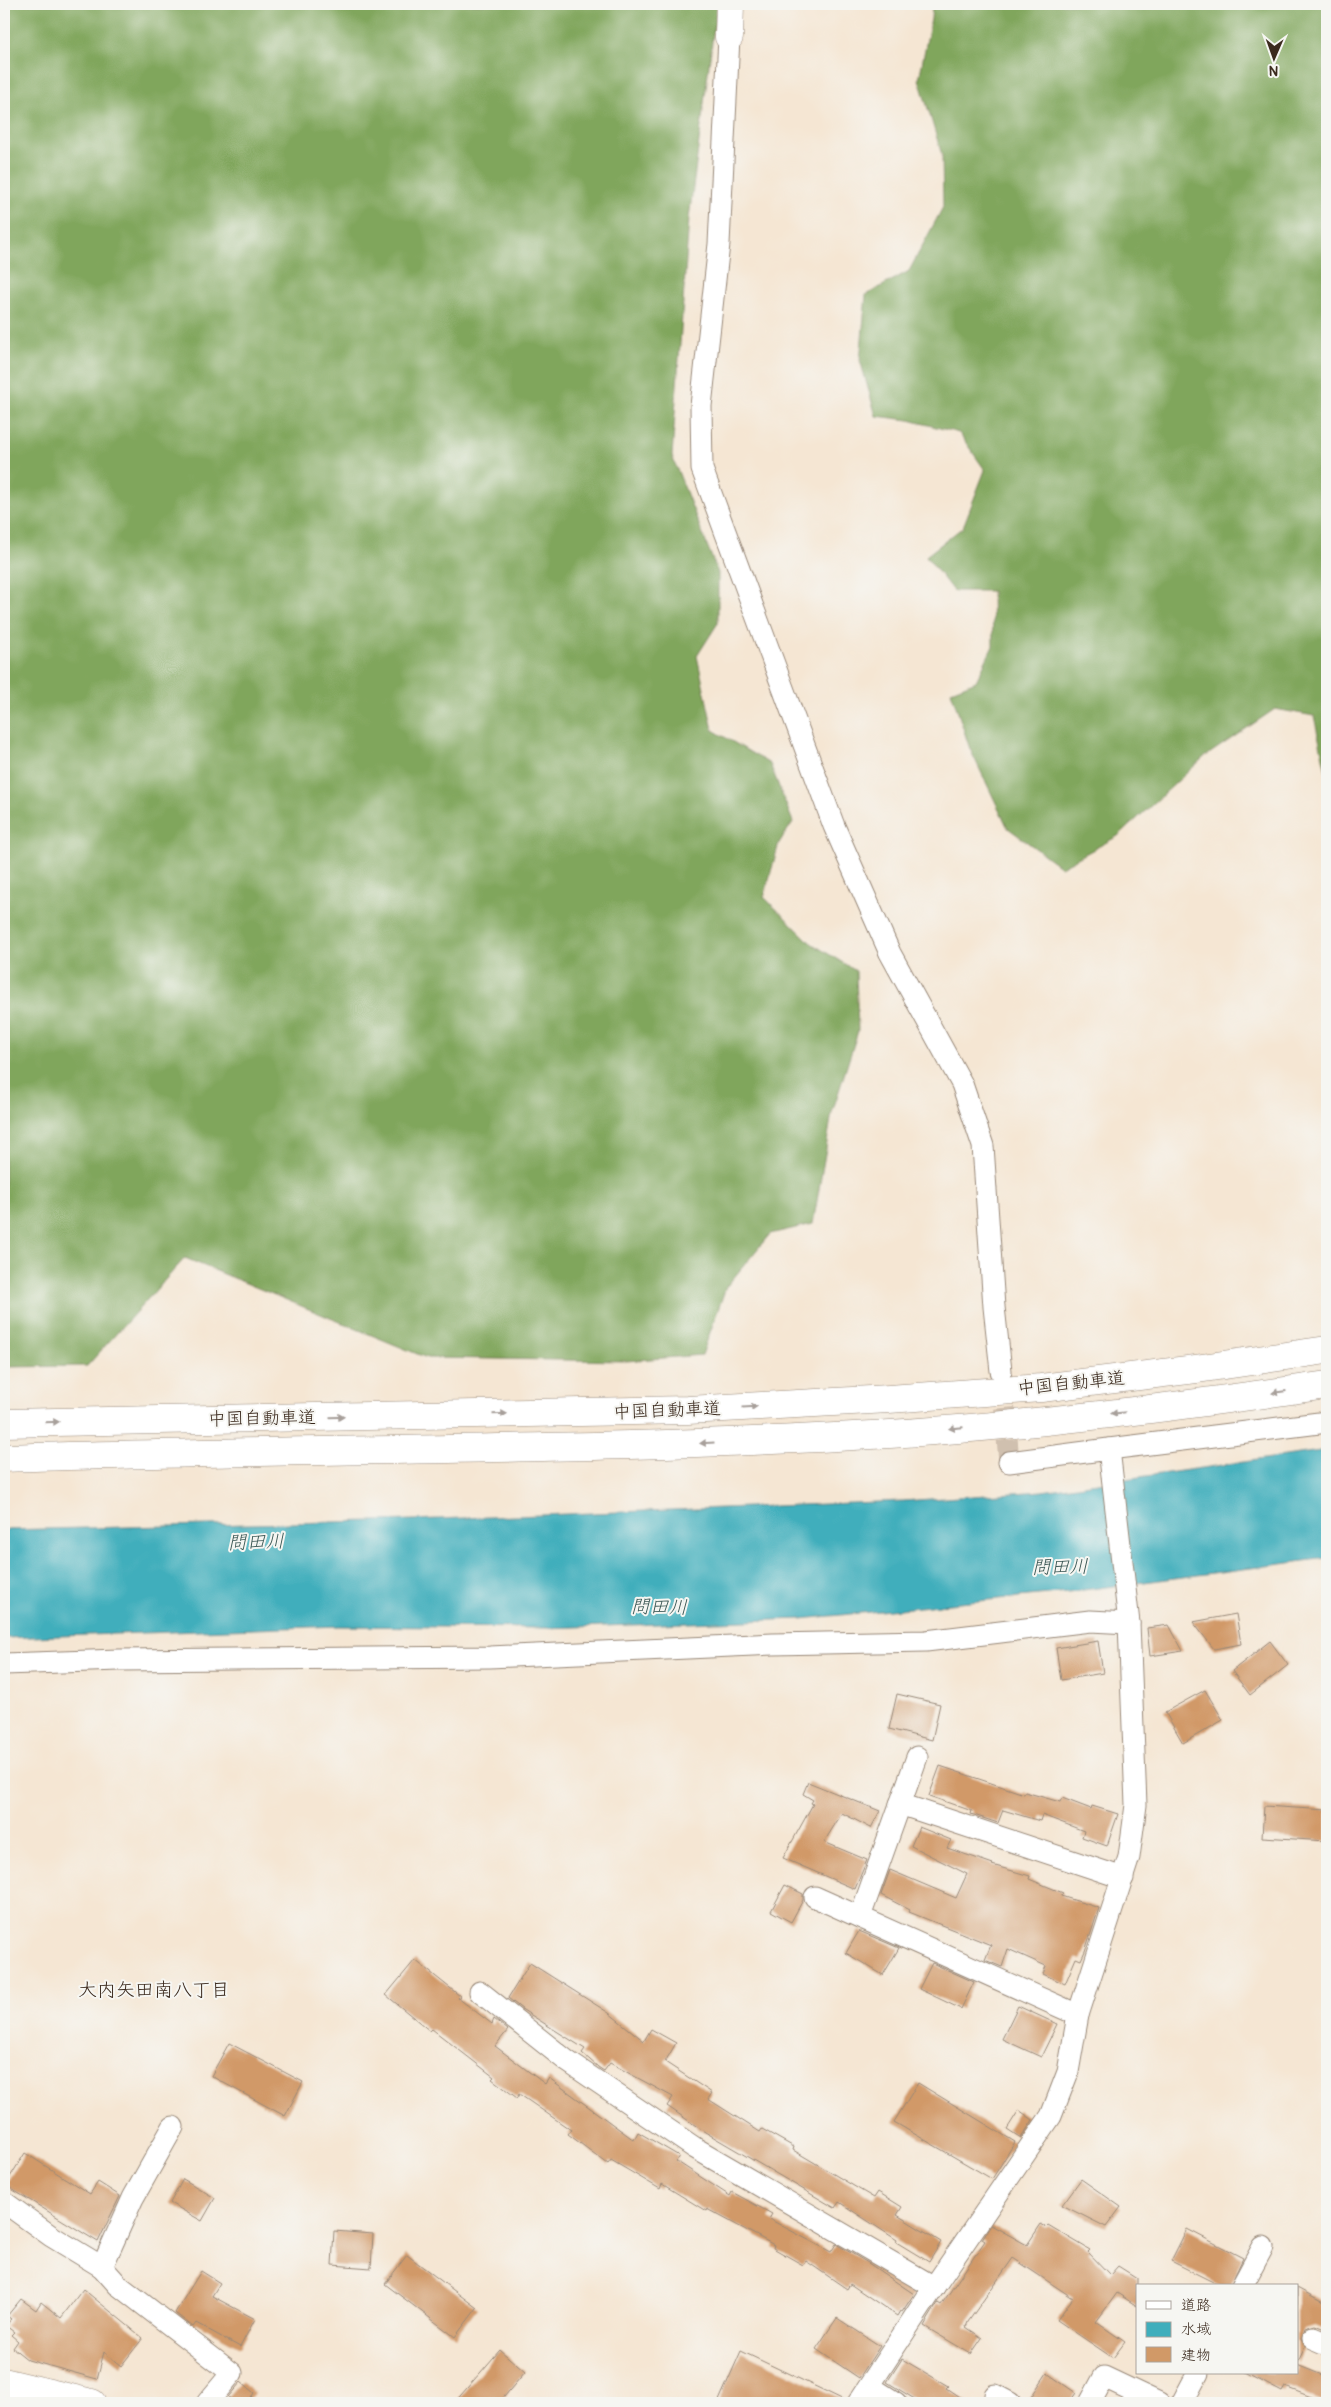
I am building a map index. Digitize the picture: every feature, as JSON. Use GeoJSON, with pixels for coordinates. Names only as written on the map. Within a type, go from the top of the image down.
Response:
{"type":"FeatureCollection","features":[{"type":"Feature","properties":{"kind":"main road"},"geometry":{"type":"LineString","coordinates":[[729,37],[730,4]]}},
{"type":"Feature","properties":{"kind":"main road","name":"中国自動車道"},"geometry":{"type":"LineString","coordinates":[[4,1423],[688,1410],[889,1399],[1041,1388],[1196,1369],[1327,1350]]}},
{"type":"Feature","properties":{"kind":"main road","name":"中国自動車道"},"geometry":{"type":"LineString","coordinates":[[4,1458],[589,1447],[892,1434],[1190,1405],[1327,1385]]}},
{"type":"Feature","properties":{"kind":"main road"},"geometry":{"type":"LineString","coordinates":[[4,2382],[92,2403]]}},
{"type":"Feature","properties":{"kind":"street"},"geometry":{"type":"LineString","coordinates":[[729,37],[719,244],[701,406],[702,469],[834,826],[890,953],[962,1084],[983,1146],[994,1307],[1001,1371]]}},
{"type":"Feature","properties":{"kind":"street"},"geometry":{"type":"LineString","coordinates":[[1009,1462],[1111,1460],[1327,1422]]}},
{"type":"Feature","properties":{"kind":"street"},"geometry":{"type":"LineString","coordinates":[[896,2403],[865,2395],[934,2287],[1050,2116],[1068,2072],[1078,2015],[1129,1857],[1136,1805],[1130,1624],[1111,1460]]}},
{"type":"Feature","properties":{"kind":"street"},"geometry":{"type":"LineString","coordinates":[[4,1664],[119,1660],[490,1657],[773,1644],[926,1642],[1090,1621],[1130,1624]]}},
{"type":"Feature","properties":{"kind":"street"},"geometry":{"type":"LineString","coordinates":[[860,1917],[917,1757]]}},
{"type":"Feature","properties":{"kind":"street"},"geometry":{"type":"LineString","coordinates":[[900,1804],[1123,1878]]}},
{"type":"Feature","properties":{"kind":"street"},"geometry":{"type":"LineString","coordinates":[[815,1897],[1078,2015]]}},
{"type":"Feature","properties":{"kind":"street"},"geometry":{"type":"LineString","coordinates":[[480,1992],[567,2061],[695,2148],[934,2287]]}},
{"type":"Feature","properties":{"kind":"street"},"geometry":{"type":"LineString","coordinates":[[102,2267],[133,2198],[173,2127]]}},
{"type":"Feature","properties":{"kind":"street"},"geometry":{"type":"LineString","coordinates":[[4,2202],[51,2236],[102,2267],[118,2285],[232,2373],[207,2403]]}},
{"type":"Feature","properties":{"kind":"street"},"geometry":{"type":"LineString","coordinates":[[1243,2284],[1262,2246]]}},
{"type":"Feature","properties":{"kind":"street"},"geometry":{"type":"LineString","coordinates":[[1182,2403],[1197,2374]]}},
{"type":"Feature","properties":{"kind":"street"},"geometry":{"type":"LineString","coordinates":[[1090,2403],[1104,2377],[1159,2403]]}},
{"type":"Feature","properties":{"kind":"green space"},"geometry":{"type":"Polygon","coordinates":[[[4,4],[717,4],[689,218],[672,456],[718,573],[718,623],[697,656],[713,730],[770,764],[793,822],[779,843],[764,897],[811,943],[856,971],[858,1031],[832,1113],[813,1224],[770,1234],[726,1287],[702,1355],[626,1361],[427,1358],[185,1258],[87,1366],[4,1367],[4,4]]]}},
{"type":"Feature","properties":{"kind":"green space"},"geometry":{"type":"Polygon","coordinates":[[[932,4],[1327,4],[1327,776],[1314,716],[1275,709],[1203,758],[1118,836],[1061,867],[1008,828],[970,749],[951,691],[976,681],[993,646],[992,591],[953,591],[926,556],[963,527],[985,470],[959,433],[909,420],[876,416],[860,360],[866,295],[909,271],[943,207],[942,155],[919,79],[931,19],[932,4]]]}},
{"type":"Feature","properties":{"kind":"water","name":"問田川"},"geometry":{"type":"Polygon","coordinates":[[[1327,1450],[1327,1558],[1068,1592],[801,1619],[546,1628],[339,1626],[4,1638],[4,1530],[412,1520],[903,1501],[1042,1491],[1327,1450]]]}},
{"type":"Feature","properties":{"kind":"building"},"geometry":{"type":"Polygon","coordinates":[[[1236,1614],[1241,1644],[1214,1649],[1193,1622],[1236,1614]]]}},
{"type":"Feature","properties":{"kind":"building"},"geometry":{"type":"Polygon","coordinates":[[[1169,1625],[1183,1651],[1150,1656],[1147,1628],[1169,1625]]]}},
{"type":"Feature","properties":{"kind":"building"},"geometry":{"type":"Polygon","coordinates":[[[1098,1641],[1103,1673],[1061,1680],[1056,1648],[1098,1641]]]}},
{"type":"Feature","properties":{"kind":"building"},"geometry":{"type":"Polygon","coordinates":[[[1270,1641],[1288,1665],[1250,1695],[1232,1671],[1270,1641]]]}},
{"type":"Feature","properties":{"kind":"building"},"geometry":{"type":"Polygon","coordinates":[[[1205,1690],[1223,1720],[1183,1743],[1165,1712],[1205,1690]]]}},
{"type":"Feature","properties":{"kind":"building"},"geometry":{"type":"Polygon","coordinates":[[[897,1694],[940,1704],[932,1740],[889,1729],[897,1694]]]}},
{"type":"Feature","properties":{"kind":"building"},"geometry":{"type":"Polygon","coordinates":[[[940,1766],[1024,1794],[1025,1792],[1060,1802],[1062,1798],[1091,1809],[1092,1806],[1118,1814],[1107,1846],[1082,1837],[1084,1831],[1042,1815],[1040,1821],[1003,1810],[998,1823],[971,1814],[972,1811],[929,1796],[940,1766]]]}},
{"type":"Feature","properties":{"kind":"building"},"geometry":{"type":"Polygon","coordinates":[[[808,1782],[880,1811],[871,1828],[842,1813],[824,1842],[867,1860],[855,1889],[783,1858],[813,1804],[811,1803],[813,1800],[803,1794],[808,1782]]]}},
{"type":"Feature","properties":{"kind":"building"},"geometry":{"type":"Polygon","coordinates":[[[1264,1806],[1327,1810],[1327,1841],[1262,1837],[1264,1806]]]}},
{"type":"Feature","properties":{"kind":"building"},"geometry":{"type":"Polygon","coordinates":[[[919,1827],[951,1840],[947,1848],[992,1865],[1030,1876],[1029,1879],[1063,1893],[1061,1896],[1099,1908],[1081,1960],[1076,1958],[1065,1984],[1043,1974],[1046,1966],[1008,1949],[1002,1967],[985,1960],[991,1945],[909,1912],[910,1910],[881,1895],[890,1870],[956,1898],[967,1874],[911,1846],[919,1827]]]}},
{"type":"Feature","properties":{"kind":"building"},"geometry":{"type":"Polygon","coordinates":[[[785,1885],[803,1894],[803,1900],[791,1922],[771,1911],[785,1885]]]}},
{"type":"Feature","properties":{"kind":"building"},"geometry":{"type":"Polygon","coordinates":[[[859,1931],[899,1948],[883,1975],[846,1953],[859,1931]]]}},
{"type":"Feature","properties":{"kind":"building"},"geometry":{"type":"Polygon","coordinates":[[[415,1960],[460,1996],[458,1998],[492,2024],[494,2019],[508,2030],[495,2046],[545,2084],[549,2078],[634,2140],[638,2132],[679,2156],[676,2161],[730,2196],[732,2192],[772,2214],[769,2219],[831,2252],[836,2244],[868,2263],[914,2294],[902,2312],[900,2311],[897,2316],[850,2284],[847,2289],[806,2261],[803,2265],[773,2248],[774,2245],[707,2209],[706,2211],[662,2184],[660,2189],[611,2160],[608,2164],[568,2134],[571,2130],[519,2094],[517,2098],[492,2079],[494,2077],[432,2029],[430,2031],[386,1995],[415,1960]]]}},
{"type":"Feature","properties":{"kind":"building"},"geometry":{"type":"Polygon","coordinates":[[[530,1963],[609,2013],[644,2041],[651,2029],[676,2043],[665,2062],[712,2093],[708,2099],[760,2132],[762,2129],[794,2147],[793,2150],[874,2198],[878,2192],[902,2207],[897,2215],[941,2242],[929,2262],[896,2242],[897,2240],[839,2202],[835,2208],[705,2132],[667,2106],[673,2097],[610,2063],[604,2071],[598,2067],[582,2053],[585,2049],[523,2010],[508,1998],[530,1963]]]}},
{"type":"Feature","properties":{"kind":"building"},"geometry":{"type":"Polygon","coordinates":[[[932,1963],[974,1982],[961,2009],[919,1989],[932,1963]]]}},
{"type":"Feature","properties":{"kind":"building"},"geometry":{"type":"Polygon","coordinates":[[[1018,2006],[1057,2024],[1041,2057],[1002,2039],[1018,2006]]]}},
{"type":"Feature","properties":{"kind":"building"},"geometry":{"type":"Polygon","coordinates":[[[229,2043],[303,2082],[285,2116],[211,2076],[229,2043]]]}},
{"type":"Feature","properties":{"kind":"building"},"geometry":{"type":"Polygon","coordinates":[[[918,2083],[1015,2142],[992,2179],[894,2122],[918,2083]]]}},
{"type":"Feature","properties":{"kind":"building"},"geometry":{"type":"Polygon","coordinates":[[[1019,2110],[1033,2120],[1021,2138],[1007,2129],[1019,2110]]]}},
{"type":"Feature","properties":{"kind":"building"},"geometry":{"type":"Polygon","coordinates":[[[25,2153],[90,2194],[98,2182],[120,2196],[98,2242],[5,2185],[25,2153]]]}},
{"type":"Feature","properties":{"kind":"building"},"geometry":{"type":"Polygon","coordinates":[[[183,2179],[215,2198],[202,2221],[170,2203],[183,2179]]]}},
{"type":"Feature","properties":{"kind":"building"},"geometry":{"type":"Polygon","coordinates":[[[1081,2179],[1121,2207],[1106,2227],[1062,2205],[1081,2179]]]}},
{"type":"Feature","properties":{"kind":"building"},"geometry":{"type":"Polygon","coordinates":[[[1041,2224],[1046,2227],[1048,2225],[1090,2250],[1088,2252],[1110,2275],[1118,2266],[1137,2278],[1136,2305],[1117,2293],[1096,2322],[1125,2342],[1113,2358],[1057,2320],[1073,2298],[1013,2258],[968,2322],[966,2327],[982,2338],[971,2354],[924,2326],[938,2303],[941,2305],[985,2241],[982,2239],[991,2225],[1027,2245],[1041,2224]]]}},
{"type":"Feature","properties":{"kind":"building"},"geometry":{"type":"Polygon","coordinates":[[[1187,2229],[1243,2258],[1231,2284],[1217,2284],[1171,2261],[1187,2229]]]}},
{"type":"Feature","properties":{"kind":"building"},"geometry":{"type":"Polygon","coordinates":[[[334,2231],[373,2234],[371,2268],[332,2265],[334,2231]]]}},
{"type":"Feature","properties":{"kind":"building"},"geometry":{"type":"Polygon","coordinates":[[[407,2255],[477,2308],[455,2337],[385,2284],[407,2255]]]}},
{"type":"Feature","properties":{"kind":"building"},"geometry":{"type":"Polygon","coordinates":[[[201,2271],[220,2283],[212,2296],[255,2319],[240,2347],[196,2323],[193,2327],[175,2313],[201,2271]]]}},
{"type":"Feature","properties":{"kind":"building"},"geometry":{"type":"Polygon","coordinates":[[[83,2289],[143,2338],[121,2366],[104,2352],[97,2379],[28,2360],[13,2348],[18,2341],[11,2335],[14,2332],[6,2326],[11,2319],[7,2316],[21,2299],[36,2310],[41,2302],[61,2318],[83,2289]]]}},
{"type":"Feature","properties":{"kind":"building"},"geometry":{"type":"Polygon","coordinates":[[[1298,2289],[1327,2304],[1327,2330],[1315,2325],[1305,2328],[1301,2339],[1305,2347],[1298,2362],[1298,2289]]]}},
{"type":"Feature","properties":{"kind":"building"},"geometry":{"type":"Polygon","coordinates":[[[837,2318],[880,2346],[859,2378],[816,2349],[837,2318]]]}},
{"type":"Feature","properties":{"kind":"building"},"geometry":{"type":"Polygon","coordinates":[[[500,2350],[525,2372],[499,2403],[454,2403],[500,2350]]]}},
{"type":"Feature","properties":{"kind":"building"},"geometry":{"type":"Polygon","coordinates":[[[741,2351],[846,2401],[846,2403],[718,2403],[741,2351]]]}},
{"type":"Feature","properties":{"kind":"building"},"geometry":{"type":"Polygon","coordinates":[[[902,2359],[948,2386],[946,2388],[968,2403],[921,2403],[887,2382],[902,2359]]]}},
{"type":"Feature","properties":{"kind":"building"},"geometry":{"type":"Polygon","coordinates":[[[1298,2365],[1327,2377],[1327,2403],[1285,2387],[1282,2392],[1248,2374],[1298,2374],[1298,2365]]]}},
{"type":"Feature","properties":{"kind":"building"},"geometry":{"type":"Polygon","coordinates":[[[1047,2373],[1076,2393],[1069,2403],[1027,2403],[1047,2373]]]}},
{"type":"Feature","properties":{"kind":"building"},"geometry":{"type":"Polygon","coordinates":[[[241,2382],[254,2393],[247,2403],[237,2403],[228,2397],[241,2382]]]}},
{"type":"Feature","properties":{"kind":"tunnel"},"geometry":{"type":"LineString","coordinates":[[1002,1376],[1009,1462]]}},
{"type":"Feature","properties":{"kind":"district","name":"大内矢田南八丁目"},"geometry":{"type":"Point","coordinates":[154,1989]}}]}
